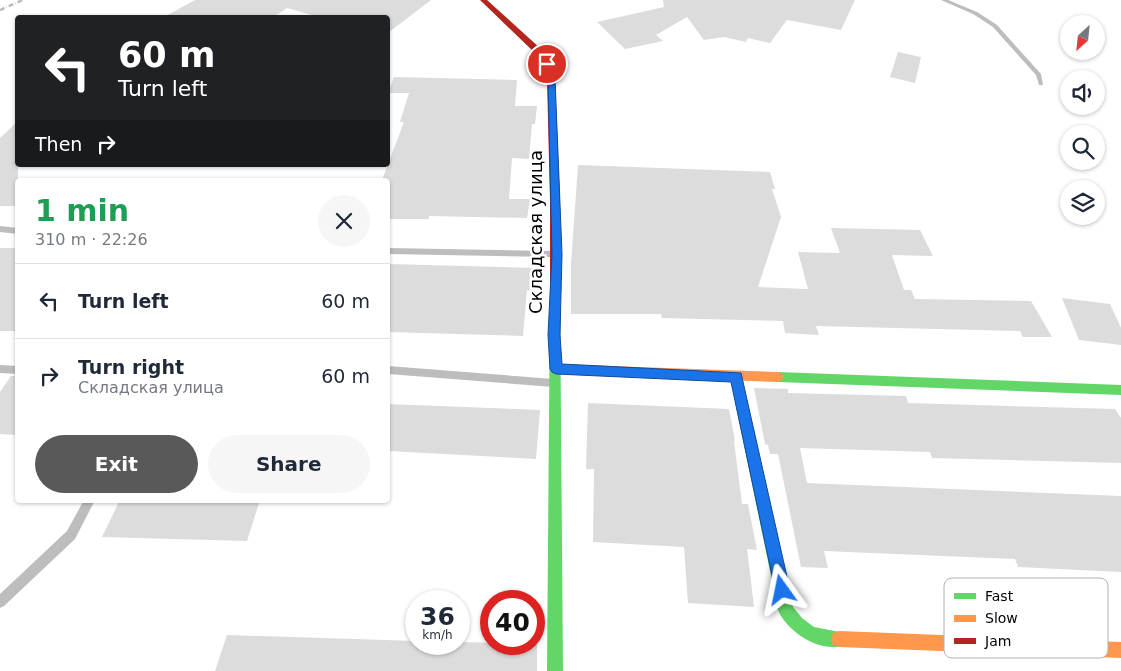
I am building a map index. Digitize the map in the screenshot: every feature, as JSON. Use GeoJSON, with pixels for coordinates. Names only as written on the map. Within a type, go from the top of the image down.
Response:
{"type":"FeatureCollection","features":[{"type":"Feature","properties":{"kind":"street","name":"Складская улица"},"geometry":{"type":"LineString","coordinates":[[483,0],[538,51],[547,64],[551,79],[557,254],[554,335],[556,369],[554,383],[555,671]]}},
{"type":"Feature","properties":{"kind":"street"},"geometry":{"type":"LineString","coordinates":[[556,369],[1121,390]]}},
{"type":"Feature","properties":{"kind":"street"},"geometry":{"type":"LineString","coordinates":[[736,377],[786,610],[792,621],[814,636],[828,640],[944,644]]}},
{"type":"Feature","properties":{"kind":"street"},"geometry":{"type":"LineString","coordinates":[[1108,650],[1121,650]]}},
{"type":"Feature","properties":{"kind":"lane"},"geometry":{"type":"LineString","coordinates":[[944,0],[975,13],[995,26],[1039,75],[1041,84]]}},
{"type":"Feature","properties":{"kind":"lane"},"geometry":{"type":"LineString","coordinates":[[0,229],[15,231]]}},
{"type":"Feature","properties":{"kind":"lane"},"geometry":{"type":"LineString","coordinates":[[390,251],[557,254]]}},
{"type":"Feature","properties":{"kind":"lane"},"geometry":{"type":"LineString","coordinates":[[0,369],[15,370]]}},
{"type":"Feature","properties":{"kind":"lane"},"geometry":{"type":"LineString","coordinates":[[390,370],[554,383]]}},
{"type":"Feature","properties":{"kind":"lane"},"geometry":{"type":"LineString","coordinates":[[0,602],[71,535],[88,503]]}},
{"type":"Feature","properties":{"kind":"building"},"geometry":{"type":"Polygon","coordinates":[[[195,0],[431,0],[390,31],[390,15],[312,15],[287,8],[276,15],[168,15],[195,0]]]}},
{"type":"Feature","properties":{"kind":"building"},"geometry":{"type":"Polygon","coordinates":[[[663,0],[855,0],[841,30],[787,20],[770,43],[748,38],[746,42],[724,37],[704,40],[687,17],[656,35],[663,41],[625,49],[597,22],[664,7],[663,0]]]}},
{"type":"Feature","properties":{"kind":"building"},"geometry":{"type":"Polygon","coordinates":[[[898,52],[921,57],[915,83],[890,77],[898,52]]]}},
{"type":"Feature","properties":{"kind":"building"},"geometry":{"type":"Polygon","coordinates":[[[394,77],[517,80],[515,106],[537,106],[535,124],[532,124],[529,159],[512,158],[509,199],[530,199],[527,218],[429,216],[429,219],[390,219],[390,178],[383,178],[387,167],[390,167],[390,159],[404,122],[400,122],[409,93],[390,93],[394,77]]]}},
{"type":"Feature","properties":{"kind":"building"},"geometry":{"type":"Polygon","coordinates":[[[15,124],[15,167],[18,167],[18,178],[15,178],[15,206],[0,206],[0,138],[15,124]]]}},
{"type":"Feature","properties":{"kind":"building"},"geometry":{"type":"Polygon","coordinates":[[[578,165],[770,172],[775,189],[772,189],[781,217],[758,287],[808,289],[798,252],[840,253],[831,228],[920,230],[933,256],[892,255],[904,290],[911,290],[915,299],[1031,301],[1052,337],[1023,337],[1020,331],[816,326],[819,335],[785,333],[783,321],[662,318],[661,314],[571,314],[571,264],[578,165]]]}},
{"type":"Feature","properties":{"kind":"building"},"geometry":{"type":"Polygon","coordinates":[[[0,248],[15,248],[15,331],[0,331],[0,248]]]}},
{"type":"Feature","properties":{"kind":"building"},"geometry":{"type":"Polygon","coordinates":[[[390,264],[536,268],[534,290],[527,290],[523,336],[390,332],[390,264]]]}},
{"type":"Feature","properties":{"kind":"building"},"geometry":{"type":"Polygon","coordinates":[[[1062,298],[1110,304],[1121,328],[1121,345],[1079,340],[1062,298]]]}},
{"type":"Feature","properties":{"kind":"building"},"geometry":{"type":"Polygon","coordinates":[[[11,376],[15,376],[15,435],[0,434],[0,392],[11,376]]]}},
{"type":"Feature","properties":{"kind":"building"},"geometry":{"type":"Polygon","coordinates":[[[754,388],[788,389],[788,393],[906,396],[908,403],[1115,409],[1121,418],[1121,463],[932,458],[930,452],[800,448],[807,483],[1121,496],[1121,572],[1018,567],[1015,559],[824,551],[828,568],[801,567],[778,454],[770,454],[768,445],[765,444],[754,388]]]}},
{"type":"Feature","properties":{"kind":"building"},"geometry":{"type":"Polygon","coordinates":[[[588,403],[729,409],[735,441],[742,504],[748,504],[757,550],[747,549],[754,607],[688,603],[684,547],[593,542],[594,469],[586,469],[588,403]]]}},
{"type":"Feature","properties":{"kind":"building"},"geometry":{"type":"Polygon","coordinates":[[[390,404],[540,410],[536,459],[390,451],[390,404]]]}},
{"type":"Feature","properties":{"kind":"building"},"geometry":{"type":"Polygon","coordinates":[[[119,503],[259,503],[247,541],[102,537],[119,503]]]}},
{"type":"Feature","properties":{"kind":"building"},"geometry":{"type":"Polygon","coordinates":[[[227,635],[405,641],[405,655],[470,655],[470,642],[480,643],[480,655],[537,655],[537,671],[215,671],[227,635]]]}},
{"type":"Feature","properties":{"kind":"railway"},"geometry":{"type":"LineString","coordinates":[[0,10],[23,0]]}},
{"type":"Feature","properties":{"kind":"traffic: fast"},"geometry":{"type":"LineString","coordinates":[[555,291],[555,671]]}},
{"type":"Feature","properties":{"kind":"traffic: fast"},"geometry":{"type":"LineString","coordinates":[[736,377],[786,610],[802,628],[809,632],[831,639],[839,639]]}},
{"type":"Feature","properties":{"kind":"traffic: fast"},"geometry":{"type":"LineString","coordinates":[[778,377],[1121,390]]}},
{"type":"Feature","properties":{"kind":"traffic: slow"},"geometry":{"type":"LineString","coordinates":[[556,369],[778,377]]}},
{"type":"Feature","properties":{"kind":"traffic: slow"},"geometry":{"type":"LineString","coordinates":[[839,639],[944,643]]}},
{"type":"Feature","properties":{"kind":"traffic: slow"},"geometry":{"type":"LineString","coordinates":[[1108,649],[1121,650]]}},
{"type":"Feature","properties":{"kind":"traffic: jam"},"geometry":{"type":"LineString","coordinates":[[483,0],[538,51],[547,64],[551,79],[555,201],[555,291]]}},
{"type":"Feature","properties":{"kind":"route"},"geometry":{"type":"LineString","coordinates":[[547,64],[551,79],[557,254],[554,335],[556,369],[736,377],[782,590]]}}]}
